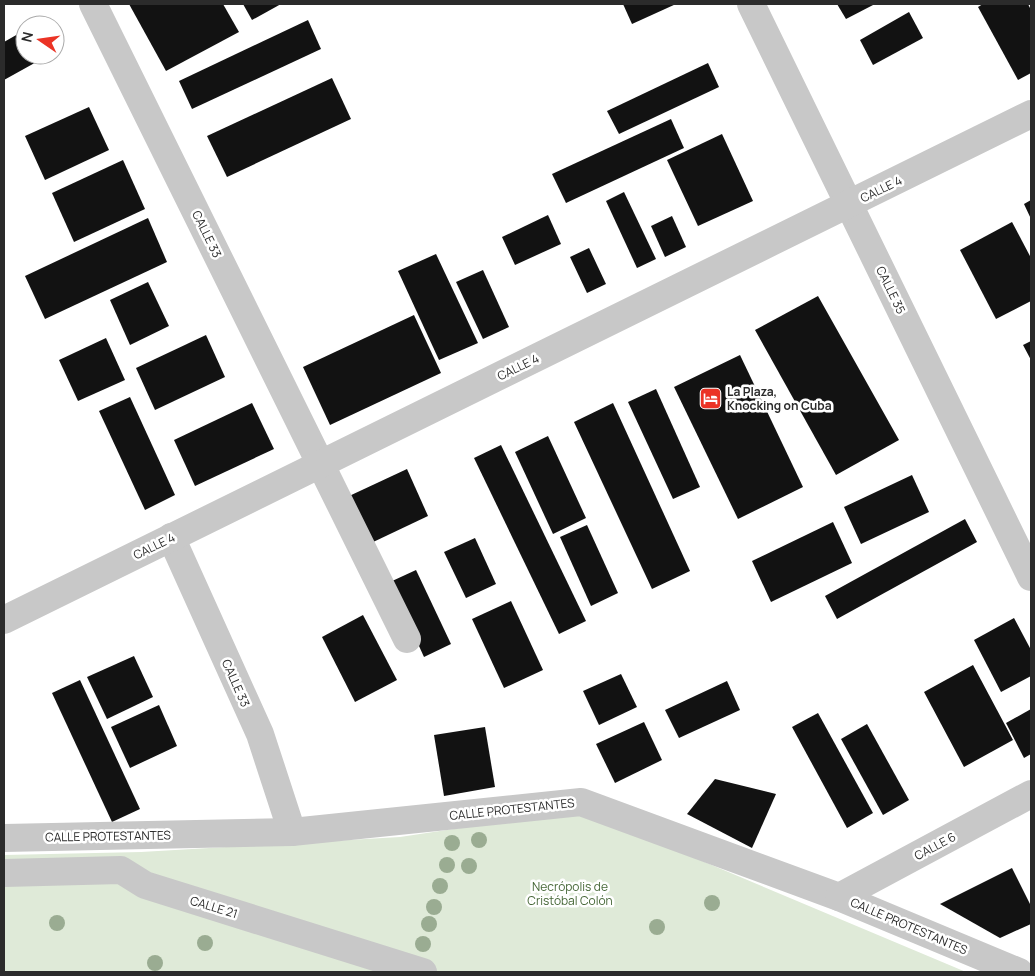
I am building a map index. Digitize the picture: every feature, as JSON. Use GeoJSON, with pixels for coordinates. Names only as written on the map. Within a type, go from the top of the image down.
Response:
{"type":"FeatureCollection","features":[{"type":"Feature","properties":{"kind":"street","name":"CALLE 33"},"geometry":{"type":"LineString","coordinates":[[93,4],[407,639]]}},
{"type":"Feature","properties":{"kind":"street","name":"CALLE 35"},"geometry":{"type":"LineString","coordinates":[[751,4],[1031,577]]}},
{"type":"Feature","properties":{"kind":"street","name":"CALLE 4"},"geometry":{"type":"LineString","coordinates":[[4,620],[1031,114]]}},
{"type":"Feature","properties":{"kind":"street","name":"CALLE 33"},"geometry":{"type":"LineString","coordinates":[[171,537],[260,734],[292,832]]}},
{"type":"Feature","properties":{"kind":"street","name":"CALLE 6"},"geometry":{"type":"LineString","coordinates":[[839,897],[1031,794]]}},
{"type":"Feature","properties":{"kind":"street","name":"CALLE PROTESTANTES"},"geometry":{"type":"LineString","coordinates":[[4,838],[292,832],[581,802],[839,897],[1019,972]]}},
{"type":"Feature","properties":{"kind":"street","name":"CALLE 21"},"geometry":{"type":"LineString","coordinates":[[4,873],[120,870],[145,885],[423,972]]}},
{"type":"Feature","properties":{"kind":"green space","name":"Necrópolis de Cristóbal Colón"},"geometry":{"type":"Polygon","coordinates":[[[581,810],[966,972],[4,972],[4,855],[141,852],[400,837],[581,810]]]}},
{"type":"Feature","properties":{"kind":"building"},"geometry":{"type":"Polygon","coordinates":[[[129,4],[223,4],[239,32],[166,71],[129,4]]]}},
{"type":"Feature","properties":{"kind":"building"},"geometry":{"type":"Polygon","coordinates":[[[243,4],[281,4],[252,20],[243,4]]]}},
{"type":"Feature","properties":{"kind":"building"},"geometry":{"type":"Polygon","coordinates":[[[623,4],[676,4],[632,24],[623,4]]]}},
{"type":"Feature","properties":{"kind":"building"},"geometry":{"type":"Polygon","coordinates":[[[837,4],[875,4],[846,19],[837,4]]]}},
{"type":"Feature","properties":{"kind":"building"},"geometry":{"type":"Polygon","coordinates":[[[983,4],[1028,4],[1031,10],[1031,73],[1018,80],[978,7],[983,4]]]}},
{"type":"Feature","properties":{"kind":"building"},"geometry":{"type":"Polygon","coordinates":[[[909,12],[923,38],[873,65],[860,40],[909,12]]]}},
{"type":"Feature","properties":{"kind":"building"},"geometry":{"type":"Polygon","coordinates":[[[308,20],[321,49],[192,109],[179,81],[308,20]]]}},
{"type":"Feature","properties":{"kind":"building"},"geometry":{"type":"Polygon","coordinates":[[[15,36],[15,65],[31,65],[4,80],[4,42],[15,36]]]}},
{"type":"Feature","properties":{"kind":"building"},"geometry":{"type":"Polygon","coordinates":[[[708,63],[719,87],[619,134],[607,111],[708,63]]]}},
{"type":"Feature","properties":{"kind":"building"},"geometry":{"type":"Polygon","coordinates":[[[332,78],[351,119],[227,177],[207,136],[332,78]]]}},
{"type":"Feature","properties":{"kind":"building"},"geometry":{"type":"Polygon","coordinates":[[[89,107],[109,150],[45,180],[25,136],[89,107]]]}},
{"type":"Feature","properties":{"kind":"building"},"geometry":{"type":"Polygon","coordinates":[[[671,119],[684,148],[566,203],[552,174],[671,119]]]}},
{"type":"Feature","properties":{"kind":"building"},"geometry":{"type":"Polygon","coordinates":[[[722,134],[753,201],[698,226],[667,160],[722,134]]]}},
{"type":"Feature","properties":{"kind":"building"},"geometry":{"type":"Polygon","coordinates":[[[123,160],[145,209],[74,242],[52,193],[123,160]]]}},
{"type":"Feature","properties":{"kind":"building"},"geometry":{"type":"Polygon","coordinates":[[[624,192],[656,259],[637,268],[606,201],[624,192]]]}},
{"type":"Feature","properties":{"kind":"building"},"geometry":{"type":"Polygon","coordinates":[[[1031,200],[1031,219],[1024,204],[1031,200]]]}},
{"type":"Feature","properties":{"kind":"building"},"geometry":{"type":"Polygon","coordinates":[[[548,215],[561,244],[515,265],[502,237],[548,215]]]}},
{"type":"Feature","properties":{"kind":"building"},"geometry":{"type":"Polygon","coordinates":[[[672,216],[686,247],[665,257],[651,226],[672,216]]]}},
{"type":"Feature","properties":{"kind":"building"},"geometry":{"type":"Polygon","coordinates":[[[148,218],[167,262],[45,319],[25,276],[148,218]]]}},
{"type":"Feature","properties":{"kind":"building"},"geometry":{"type":"Polygon","coordinates":[[[1012,222],[1031,258],[1031,301],[996,319],[960,250],[1012,222]]]}},
{"type":"Feature","properties":{"kind":"building"},"geometry":{"type":"Polygon","coordinates":[[[589,248],[606,284],[587,293],[570,257],[589,248]]]}},
{"type":"Feature","properties":{"kind":"building"},"geometry":{"type":"Polygon","coordinates":[[[436,254],[478,343],[439,360],[398,271],[436,254]]]}},
{"type":"Feature","properties":{"kind":"building"},"geometry":{"type":"Polygon","coordinates":[[[483,270],[509,327],[483,339],[456,282],[483,270]]]}},
{"type":"Feature","properties":{"kind":"building"},"geometry":{"type":"Polygon","coordinates":[[[148,282],[169,326],[130,345],[110,300],[148,282]]]}},
{"type":"Feature","properties":{"kind":"building"},"geometry":{"type":"Polygon","coordinates":[[[818,296],[899,440],[836,475],[755,330],[818,296]]]}},
{"type":"Feature","properties":{"kind":"building"},"geometry":{"type":"Polygon","coordinates":[[[414,315],[441,373],[330,425],[303,367],[414,315]]]}},
{"type":"Feature","properties":{"kind":"building"},"geometry":{"type":"Polygon","coordinates":[[[206,335],[225,377],[155,410],[136,368],[206,335]]]}},
{"type":"Feature","properties":{"kind":"building"},"geometry":{"type":"Polygon","coordinates":[[[106,338],[125,380],[78,401],[59,360],[106,338]]]}},
{"type":"Feature","properties":{"kind":"building"},"geometry":{"type":"Polygon","coordinates":[[[1031,341],[1031,360],[1023,345],[1031,341]]]}},
{"type":"Feature","properties":{"kind":"building"},"geometry":{"type":"Polygon","coordinates":[[[740,355],[803,487],[738,519],[674,387],[740,355]]]}},
{"type":"Feature","properties":{"kind":"building"},"geometry":{"type":"Polygon","coordinates":[[[656,389],[700,487],[673,499],[628,402],[656,389]]]}},
{"type":"Feature","properties":{"kind":"building"},"geometry":{"type":"Polygon","coordinates":[[[130,397],[175,495],[145,510],[99,411],[130,397]]]}},
{"type":"Feature","properties":{"kind":"building"},"geometry":{"type":"Polygon","coordinates":[[[252,403],[274,449],[195,486],[174,440],[252,403]]]}},
{"type":"Feature","properties":{"kind":"building"},"geometry":{"type":"Polygon","coordinates":[[[613,403],[690,571],[652,589],[574,422],[613,403]]]}},
{"type":"Feature","properties":{"kind":"building"},"geometry":{"type":"Polygon","coordinates":[[[548,436],[586,518],[553,534],[515,452],[548,436]]]}},
{"type":"Feature","properties":{"kind":"building"},"geometry":{"type":"Polygon","coordinates":[[[501,445],[586,621],[559,634],[474,458],[501,445]]]}},
{"type":"Feature","properties":{"kind":"building"},"geometry":{"type":"Polygon","coordinates":[[[407,469],[428,516],[369,544],[347,497],[407,469]]]}},
{"type":"Feature","properties":{"kind":"building"},"geometry":{"type":"Polygon","coordinates":[[[912,475],[929,512],[861,544],[844,507],[912,475]]]}},
{"type":"Feature","properties":{"kind":"building"},"geometry":{"type":"Polygon","coordinates":[[[965,519],[977,542],[837,619],[825,596],[965,519]]]}},
{"type":"Feature","properties":{"kind":"building"},"geometry":{"type":"Polygon","coordinates":[[[833,522],[852,563],[771,602],[752,561],[833,522]]]}},
{"type":"Feature","properties":{"kind":"building"},"geometry":{"type":"Polygon","coordinates":[[[587,525],[618,593],[591,606],[560,537],[587,525]]]}},
{"type":"Feature","properties":{"kind":"building"},"geometry":{"type":"Polygon","coordinates":[[[475,538],[496,584],[466,598],[444,552],[475,538]]]}},
{"type":"Feature","properties":{"kind":"building"},"geometry":{"type":"Polygon","coordinates":[[[416,570],[451,644],[424,657],[390,582],[416,570]]]}},
{"type":"Feature","properties":{"kind":"building"},"geometry":{"type":"Polygon","coordinates":[[[511,601],[543,670],[504,688],[472,619],[511,601]]]}},
{"type":"Feature","properties":{"kind":"building"},"geometry":{"type":"Polygon","coordinates":[[[363,615],[397,680],[355,702],[322,637],[363,615]]]}},
{"type":"Feature","properties":{"kind":"building"},"geometry":{"type":"Polygon","coordinates":[[[1014,618],[1031,650],[1031,676],[1001,692],[974,640],[1014,618]]]}},
{"type":"Feature","properties":{"kind":"building"},"geometry":{"type":"Polygon","coordinates":[[[134,656],[153,697],[107,719],[87,677],[134,656]]]}},
{"type":"Feature","properties":{"kind":"building"},"geometry":{"type":"Polygon","coordinates":[[[973,665],[1013,740],[964,767],[924,692],[973,665]]]}},
{"type":"Feature","properties":{"kind":"building"},"geometry":{"type":"Polygon","coordinates":[[[621,674],[637,707],[599,725],[583,691],[621,674]]]}},
{"type":"Feature","properties":{"kind":"building"},"geometry":{"type":"Polygon","coordinates":[[[80,680],[140,809],[112,822],[52,693],[80,680]]]}},
{"type":"Feature","properties":{"kind":"building"},"geometry":{"type":"Polygon","coordinates":[[[727,681],[740,710],[679,738],[665,710],[727,681]]]}},
{"type":"Feature","properties":{"kind":"building"},"geometry":{"type":"Polygon","coordinates":[[[159,705],[177,746],[130,768],[111,727],[159,705]]]}},
{"type":"Feature","properties":{"kind":"building"},"geometry":{"type":"Polygon","coordinates":[[[1031,709],[1031,754],[1024,758],[1006,723],[1031,709]]]}},
{"type":"Feature","properties":{"kind":"building"},"geometry":{"type":"Polygon","coordinates":[[[818,713],[873,813],[847,828],[792,727],[818,713]]]}},
{"type":"Feature","properties":{"kind":"building"},"geometry":{"type":"Polygon","coordinates":[[[644,722],[662,760],[615,783],[596,744],[644,722]]]}},
{"type":"Feature","properties":{"kind":"building"},"geometry":{"type":"Polygon","coordinates":[[[867,724],[909,800],[883,815],[841,739],[867,724]]]}},
{"type":"Feature","properties":{"kind":"building"},"geometry":{"type":"Polygon","coordinates":[[[485,727],[495,787],[444,796],[434,735],[485,727]]]}},
{"type":"Feature","properties":{"kind":"building"},"geometry":{"type":"Polygon","coordinates":[[[715,779],[776,794],[752,848],[687,814],[715,779]]]}},
{"type":"Feature","properties":{"kind":"building"},"geometry":{"type":"Polygon","coordinates":[[[1012,868],[1031,906],[1031,924],[1000,938],[940,904],[1012,868]]]}},
{"type":"Feature","properties":{"kind":"place","name":"La Plaza, Knocking on Cuba"},"geometry":{"type":"Point","coordinates":[711,398]}}]}
